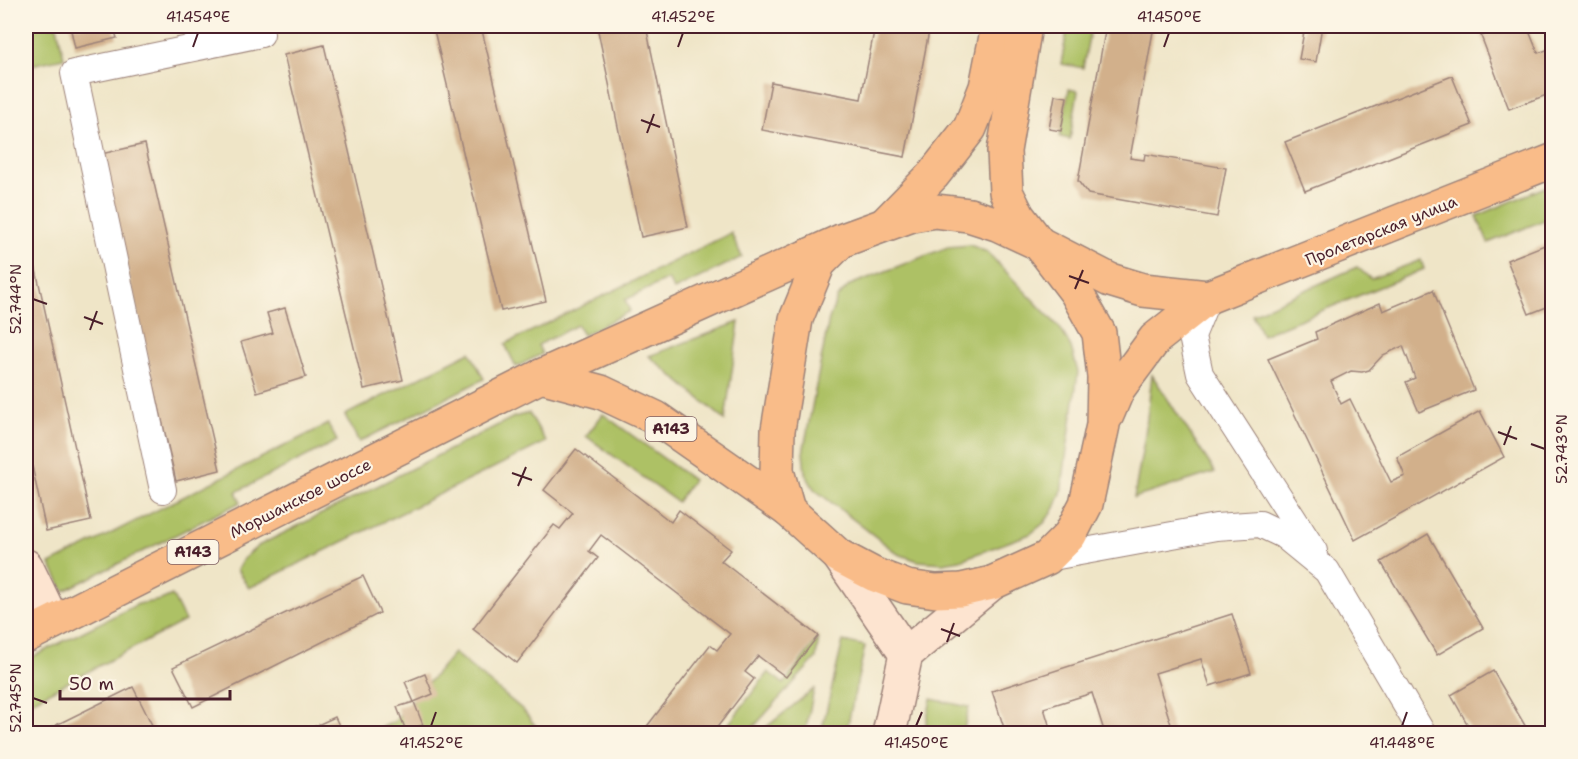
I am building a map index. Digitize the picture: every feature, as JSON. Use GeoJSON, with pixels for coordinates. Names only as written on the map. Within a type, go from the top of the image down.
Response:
{"type":"FeatureCollection","features":[{"type":"Feature","properties":{"kind":"main road"},"geometry":{"type":"LineString","coordinates":[[887,222],[933,175],[970,128],[986,87],[998,26]]}},
{"type":"Feature","properties":{"kind":"main road"},"geometry":{"type":"LineString","coordinates":[[1025,26],[1004,151],[1006,192],[1018,216],[1076,292],[1099,333],[1104,377],[1103,425]]}},
{"type":"Feature","properties":{"kind":"main road","name":"Пролетарская улица"},"geometry":{"type":"LineString","coordinates":[[1209,297],[1552,161]]}},
{"type":"Feature","properties":{"kind":"main road","name":"Моршанское шоссе"},"geometry":{"type":"LineString","coordinates":[[39,629],[541,376],[887,222],[935,212],[969,215],[997,224],[1110,280],[1143,290],[1209,297]]}},
{"type":"Feature","properties":{"kind":"main road"},"geometry":{"type":"LineString","coordinates":[[843,240],[819,263],[796,319],[778,430],[777,471],[788,510],[838,556],[906,654]]}},
{"type":"Feature","properties":{"kind":"main road"},"geometry":{"type":"LineString","coordinates":[[838,556],[873,574],[907,586],[936,591],[961,590],[993,583],[1047,558],[1070,535],[1086,504],[1103,425],[1118,389],[1155,339],[1209,297]]}},
{"type":"Feature","properties":{"kind":"main road","name":"А143"},"geometry":{"type":"LineString","coordinates":[[541,376],[601,392],[656,418],[788,510]]}},
{"type":"Feature","properties":{"kind":"main road"},"geometry":{"type":"LineString","coordinates":[[26,566],[39,629]]}},
{"type":"Feature","properties":{"kind":"main road"},"geometry":{"type":"LineString","coordinates":[[889,734],[906,654],[993,583]]}},
{"type":"Feature","properties":{"kind":"street"},"geometry":{"type":"LineString","coordinates":[[164,490],[74,73],[261,34],[259,26]]}},
{"type":"Feature","properties":{"kind":"street"},"geometry":{"type":"LineString","coordinates":[[1209,297],[1192,336],[1200,374],[1327,571],[1423,734]]}},
{"type":"Feature","properties":{"kind":"street"},"geometry":{"type":"LineString","coordinates":[[1047,558],[1216,527],[1260,524],[1283,535],[1327,571]]}},
{"type":"Feature","properties":{"kind":"green space"},"geometry":{"type":"Polygon","coordinates":[[[26,26],[57,26],[64,58],[26,66],[26,26]]]}},
{"type":"Feature","properties":{"kind":"green space"},"geometry":{"type":"Polygon","coordinates":[[[1068,26],[1091,26],[1083,68],[1061,64],[1068,26]]]}},
{"type":"Feature","properties":{"kind":"green space"},"geometry":{"type":"Polygon","coordinates":[[[1069,89],[1078,91],[1070,139],[1060,137],[1069,89]]]}},
{"type":"Feature","properties":{"kind":"green space"},"geometry":{"type":"Polygon","coordinates":[[[1552,184],[1552,217],[1488,243],[1477,216],[1552,184]]]}},
{"type":"Feature","properties":{"kind":"green space"},"geometry":{"type":"Polygon","coordinates":[[[731,233],[742,257],[674,290],[668,279],[625,300],[630,311],[583,335],[577,325],[538,345],[542,354],[516,367],[505,344],[731,233]]]}},
{"type":"Feature","properties":{"kind":"green space"},"geometry":{"type":"Polygon","coordinates":[[[970,245],[987,252],[1060,328],[1071,347],[1078,372],[1061,493],[1055,508],[1044,523],[1030,534],[960,560],[943,563],[918,561],[898,554],[814,489],[805,473],[803,453],[829,319],[837,298],[850,285],[948,247],[970,245]]]}},
{"type":"Feature","properties":{"kind":"green space"},"geometry":{"type":"Polygon","coordinates":[[[1421,260],[1424,269],[1262,335],[1252,314],[1357,267],[1371,279],[1421,260]]]}},
{"type":"Feature","properties":{"kind":"green space"},"geometry":{"type":"Polygon","coordinates":[[[739,322],[725,420],[649,356],[739,322]]]}},
{"type":"Feature","properties":{"kind":"green space"},"geometry":{"type":"Polygon","coordinates":[[[470,352],[484,379],[359,442],[345,415],[470,352]]]}},
{"type":"Feature","properties":{"kind":"green space"},"geometry":{"type":"Polygon","coordinates":[[[1152,375],[1215,472],[1134,498],[1145,435],[1152,375]]]}},
{"type":"Feature","properties":{"kind":"green space"},"geometry":{"type":"Polygon","coordinates":[[[529,413],[546,442],[249,588],[237,570],[243,559],[258,546],[514,417],[529,413]]]}},
{"type":"Feature","properties":{"kind":"green space"},"geometry":{"type":"Polygon","coordinates":[[[603,414],[693,480],[677,502],[586,436],[603,414]]]}},
{"type":"Feature","properties":{"kind":"green space"},"geometry":{"type":"Polygon","coordinates":[[[328,424],[337,441],[236,492],[241,502],[64,591],[50,564],[328,424]]]}},
{"type":"Feature","properties":{"kind":"green space"},"geometry":{"type":"Polygon","coordinates":[[[172,595],[185,621],[26,704],[26,660],[138,604],[161,600],[172,595]]]}},
{"type":"Feature","properties":{"kind":"green space"},"geometry":{"type":"Polygon","coordinates":[[[819,637],[816,658],[748,733],[722,733],[768,672],[784,684],[819,637]]]}},
{"type":"Feature","properties":{"kind":"green space"},"geometry":{"type":"Polygon","coordinates":[[[843,641],[865,646],[846,733],[821,733],[843,641]]]}},
{"type":"Feature","properties":{"kind":"green space"},"geometry":{"type":"Polygon","coordinates":[[[454,653],[523,710],[541,733],[369,734],[395,721],[454,653]]]}},
{"type":"Feature","properties":{"kind":"green space"},"geometry":{"type":"Polygon","coordinates":[[[814,689],[805,733],[759,733],[814,689]]]}},
{"type":"Feature","properties":{"kind":"green space"},"geometry":{"type":"Polygon","coordinates":[[[931,699],[969,707],[963,733],[924,733],[931,699]]]}},
{"type":"Feature","properties":{"kind":"building"},"geometry":{"type":"Polygon","coordinates":[[[70,26],[121,26],[114,28],[117,38],[75,48],[70,26]]]}},
{"type":"Feature","properties":{"kind":"building"},"geometry":{"type":"Polygon","coordinates":[[[433,26],[481,26],[546,301],[501,311],[433,26]]]}},
{"type":"Feature","properties":{"kind":"building"},"geometry":{"type":"Polygon","coordinates":[[[597,26],[646,26],[688,227],[641,237],[597,26]]]}},
{"type":"Feature","properties":{"kind":"building"},"geometry":{"type":"Polygon","coordinates":[[[875,26],[930,26],[905,157],[762,130],[771,82],[861,99],[875,26]]]}},
{"type":"Feature","properties":{"kind":"building"},"geometry":{"type":"Polygon","coordinates":[[[1106,26],[1154,26],[1130,158],[1144,160],[1145,154],[1226,168],[1217,217],[1088,194],[1078,181],[1106,26]]]}},
{"type":"Feature","properties":{"kind":"building"},"geometry":{"type":"Polygon","coordinates":[[[1305,26],[1322,26],[1316,62],[1299,59],[1305,26]]]}},
{"type":"Feature","properties":{"kind":"building"},"geometry":{"type":"Polygon","coordinates":[[[1507,26],[1527,26],[1538,53],[1552,48],[1552,93],[1509,109],[1481,36],[1507,26]]]}},
{"type":"Feature","properties":{"kind":"building"},"geometry":{"type":"Polygon","coordinates":[[[324,45],[403,380],[364,389],[284,55],[324,45]]]}},
{"type":"Feature","properties":{"kind":"building"},"geometry":{"type":"Polygon","coordinates":[[[1452,76],[1472,125],[1305,191],[1285,142],[1452,76]]]}},
{"type":"Feature","properties":{"kind":"building"},"geometry":{"type":"Polygon","coordinates":[[[1055,95],[1067,97],[1061,131],[1049,129],[1055,95]]]}},
{"type":"Feature","properties":{"kind":"building"},"geometry":{"type":"Polygon","coordinates":[[[145,144],[220,470],[176,481],[101,154],[145,144]]]}},
{"type":"Feature","properties":{"kind":"building"},"geometry":{"type":"Polygon","coordinates":[[[26,224],[91,521],[46,531],[26,438],[26,224]]]}},
{"type":"Feature","properties":{"kind":"building"},"geometry":{"type":"Polygon","coordinates":[[[1552,242],[1552,305],[1529,314],[1507,260],[1552,242]]]}},
{"type":"Feature","properties":{"kind":"building"},"geometry":{"type":"Polygon","coordinates":[[[1433,290],[1474,390],[1419,412],[1406,382],[1415,378],[1403,346],[1383,355],[1369,370],[1351,371],[1331,381],[1341,404],[1350,399],[1391,482],[1405,476],[1397,457],[1480,411],[1504,457],[1355,540],[1268,359],[1317,339],[1315,332],[1380,303],[1383,311],[1433,290]]]}},
{"type":"Feature","properties":{"kind":"building"},"geometry":{"type":"Polygon","coordinates":[[[285,308],[306,377],[257,392],[241,342],[273,333],[267,313],[285,308]]]}},
{"type":"Feature","properties":{"kind":"building"},"geometry":{"type":"Polygon","coordinates":[[[576,449],[671,522],[679,510],[731,550],[721,561],[818,636],[786,677],[758,656],[745,672],[754,679],[712,734],[641,734],[710,645],[717,650],[730,634],[601,535],[589,551],[598,558],[517,663],[473,629],[554,525],[560,529],[573,513],[544,490],[576,449]]]}},
{"type":"Feature","properties":{"kind":"building"},"geometry":{"type":"Polygon","coordinates":[[[1428,534],[1483,628],[1437,655],[1381,562],[1428,534]]]}},
{"type":"Feature","properties":{"kind":"building"},"geometry":{"type":"Polygon","coordinates":[[[363,576],[380,613],[193,707],[173,667],[363,576]]]}},
{"type":"Feature","properties":{"kind":"building"},"geometry":{"type":"Polygon","coordinates":[[[1232,614],[1251,673],[1210,686],[1201,659],[1155,673],[1174,734],[1105,734],[1092,693],[1044,708],[1052,734],[1006,734],[992,691],[1232,614]]]}},
{"type":"Feature","properties":{"kind":"building"},"geometry":{"type":"Polygon","coordinates":[[[1493,671],[1530,734],[1473,734],[1451,695],[1493,671]]]}},
{"type":"Feature","properties":{"kind":"building"},"geometry":{"type":"Polygon","coordinates":[[[425,674],[433,694],[414,702],[405,682],[425,674]]]}},
{"type":"Feature","properties":{"kind":"building"},"geometry":{"type":"Polygon","coordinates":[[[133,687],[154,729],[145,734],[38,734],[133,687]]]}},
{"type":"Feature","properties":{"kind":"building"},"geometry":{"type":"Polygon","coordinates":[[[414,702],[423,725],[406,731],[397,707],[414,702]]]}},
{"type":"Feature","properties":{"kind":"building"},"geometry":{"type":"Polygon","coordinates":[[[335,717],[343,734],[298,734],[335,717]]]}}]}
